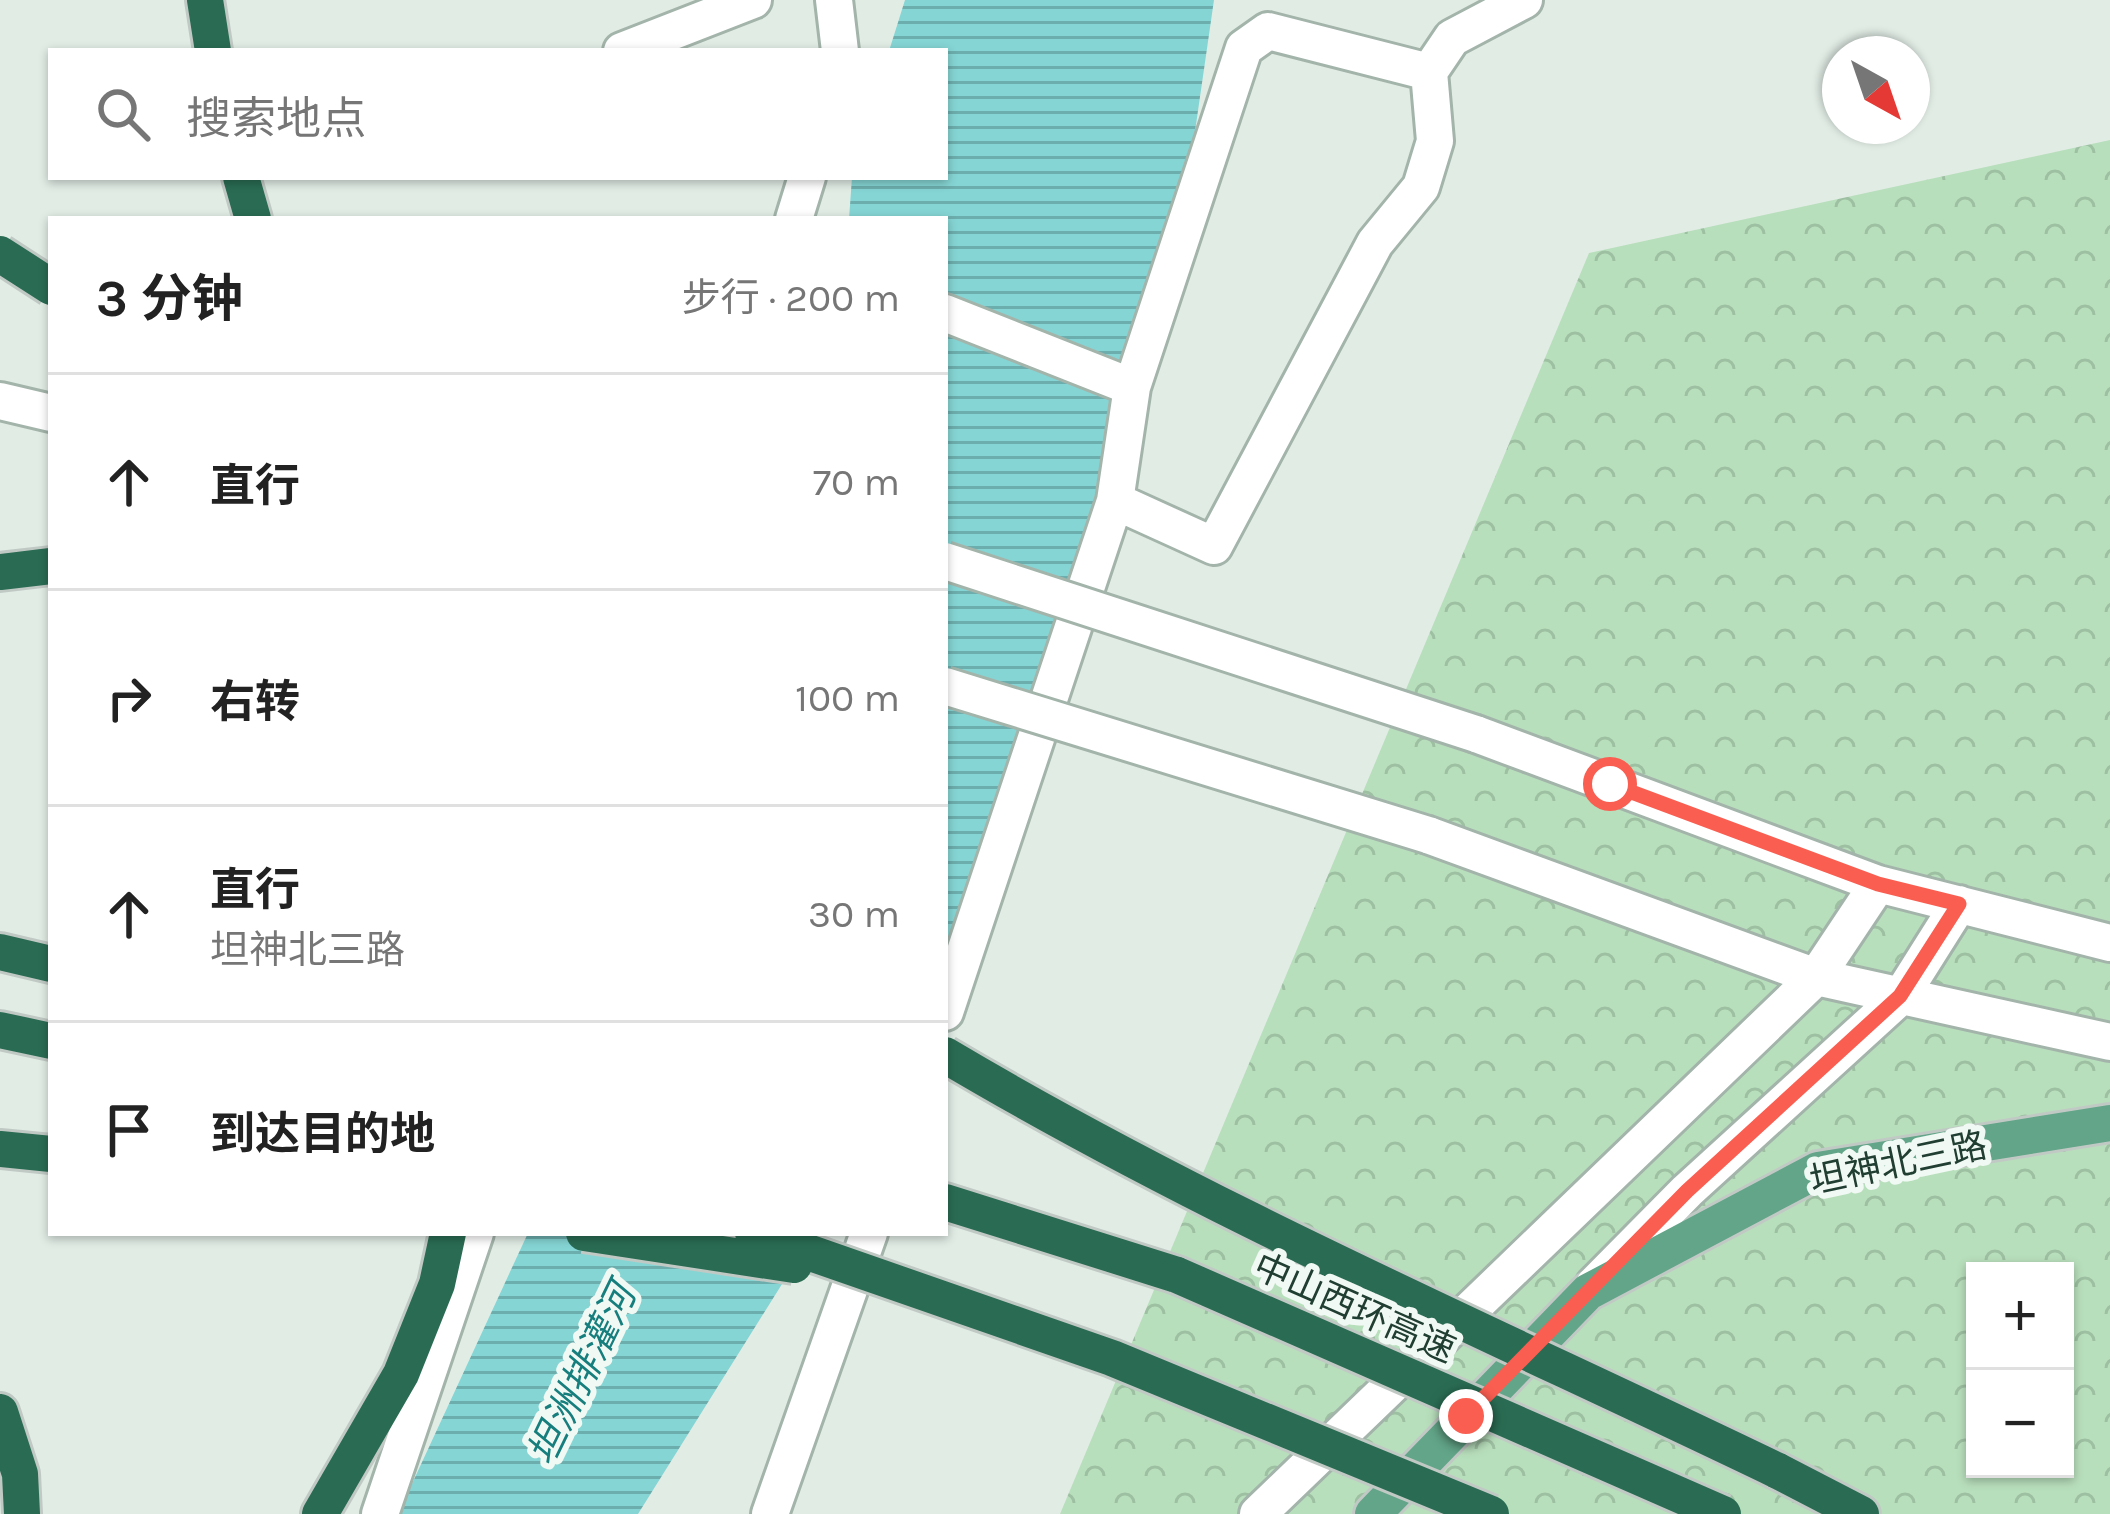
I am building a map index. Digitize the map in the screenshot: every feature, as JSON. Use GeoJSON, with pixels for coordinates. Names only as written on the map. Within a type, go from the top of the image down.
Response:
{"type":"FeatureCollection","features":[{"type":"Feature","properties":{"kind":"highway"},"geometry":{"type":"LineString","coordinates":[[205,0],[213,48]]}},
{"type":"Feature","properties":{"kind":"highway"},"geometry":{"type":"LineString","coordinates":[[242,180],[252,216]]}},
{"type":"Feature","properties":{"kind":"highway"},"geometry":{"type":"LineString","coordinates":[[0,257],[48,285]]}},
{"type":"Feature","properties":{"kind":"highway"},"geometry":{"type":"LineString","coordinates":[[0,572],[48,566]]}},
{"type":"Feature","properties":{"kind":"highway"},"geometry":{"type":"LineString","coordinates":[[0,952],[48,963]]}},
{"type":"Feature","properties":{"kind":"highway"},"geometry":{"type":"LineString","coordinates":[[0,1030],[48,1040]]}},
{"type":"Feature","properties":{"kind":"highway"},"geometry":{"type":"LineString","coordinates":[[948,1057],[1011,1095],[1222,1204],[1861,1514]]}},
{"type":"Feature","properties":{"kind":"highway"},"geometry":{"type":"LineString","coordinates":[[0,1149],[48,1154]]}},
{"type":"Feature","properties":{"kind":"highway","name":"中山西环高速"},"geometry":{"type":"LineString","coordinates":[[948,1203],[1177,1275],[1723,1514]]}},
{"type":"Feature","properties":{"kind":"highway"},"geometry":{"type":"LineString","coordinates":[[320,1514],[401,1374],[437,1284],[447,1236]]}},
{"type":"Feature","properties":{"kind":"highway"},"geometry":{"type":"LineString","coordinates":[[604,1236],[883,1279]]}},
{"type":"Feature","properties":{"kind":"highway"},"geometry":{"type":"LineString","coordinates":[[761,1236],[1112,1358],[1491,1514]]}},
{"type":"Feature","properties":{"kind":"highway"},"geometry":{"type":"LineString","coordinates":[[0,1412],[20,1474],[22,1514]]}},
{"type":"Feature","properties":{"kind":"main road","name":"坦神北三路"},"geometry":{"type":"LineString","coordinates":[[1373,1514],[1588,1292],[1818,1170],[2110,1123]]}},
{"type":"Feature","properties":{"kind":"street"},"geometry":{"type":"LineString","coordinates":[[630,48],[753,0]]}},
{"type":"Feature","properties":{"kind":"street"},"geometry":{"type":"LineString","coordinates":[[834,0],[840,48]]}},
{"type":"Feature","properties":{"kind":"street"},"geometry":{"type":"LineString","coordinates":[[1115,501],[1214,545],[1375,243],[1421,187],[1435,141],[1429,72],[1452,38],[1524,0]]}},
{"type":"Feature","properties":{"kind":"street"},"geometry":{"type":"LineString","coordinates":[[948,1003],[1115,501],[1132,387],[1244,48],[1268,31],[1429,72]]}},
{"type":"Feature","properties":{"kind":"street"},"geometry":{"type":"LineString","coordinates":[[795,216],[806,180]]}},
{"type":"Feature","properties":{"kind":"street"},"geometry":{"type":"LineString","coordinates":[[0,257],[48,270]]}},
{"type":"Feature","properties":{"kind":"street"},"geometry":{"type":"LineString","coordinates":[[948,314],[1132,387]]}},
{"type":"Feature","properties":{"kind":"street"},"geometry":{"type":"LineString","coordinates":[[0,401],[48,412]]}},
{"type":"Feature","properties":{"kind":"street"},"geometry":{"type":"LineString","coordinates":[[948,562],[1476,734],[1878,884],[2110,943]]}},
{"type":"Feature","properties":{"kind":"street"},"geometry":{"type":"LineString","coordinates":[[948,687],[1427,835],[1816,977],[2110,1042]]}},
{"type":"Feature","properties":{"kind":"street"},"geometry":{"type":"LineString","coordinates":[[1258,1514],[1816,977],[1878,884]]}},
{"type":"Feature","properties":{"kind":"street"},"geometry":{"type":"LineString","coordinates":[[1588,1292],[1687,1191],[1900,996],[1959,904]]}},
{"type":"Feature","properties":{"kind":"street"},"geometry":{"type":"LineString","coordinates":[[380,1514],[475,1236]]}},
{"type":"Feature","properties":{"kind":"street"},"geometry":{"type":"LineString","coordinates":[[770,1514],[868,1236]]}},
{"type":"Feature","properties":{"kind":"green space"},"geometry":{"type":"Polygon","coordinates":[[[2110,140],[2110,1514],[1060,1514],[1589,253],[2110,140]]]}},
{"type":"Feature","properties":{"kind":"water"},"geometry":{"type":"Polygon","coordinates":[[[905,0],[1214,0],[1166,332],[1073,677],[948,959],[948,216],[849,216],[852,180],[948,180],[948,48],[890,48],[905,0]]]}},
{"type":"Feature","properties":{"kind":"water","name":"坦洲排灌河"},"geometry":{"type":"Polygon","coordinates":[[[527,1236],[812,1236],[638,1514],[398,1514],[527,1236]]]}},
{"type":"Feature","properties":{"kind":"route"},"geometry":{"type":"LineString","coordinates":[[1466,1416],[1687,1191],[1900,996],[1959,904],[1878,884],[1610,784]]}}]}
